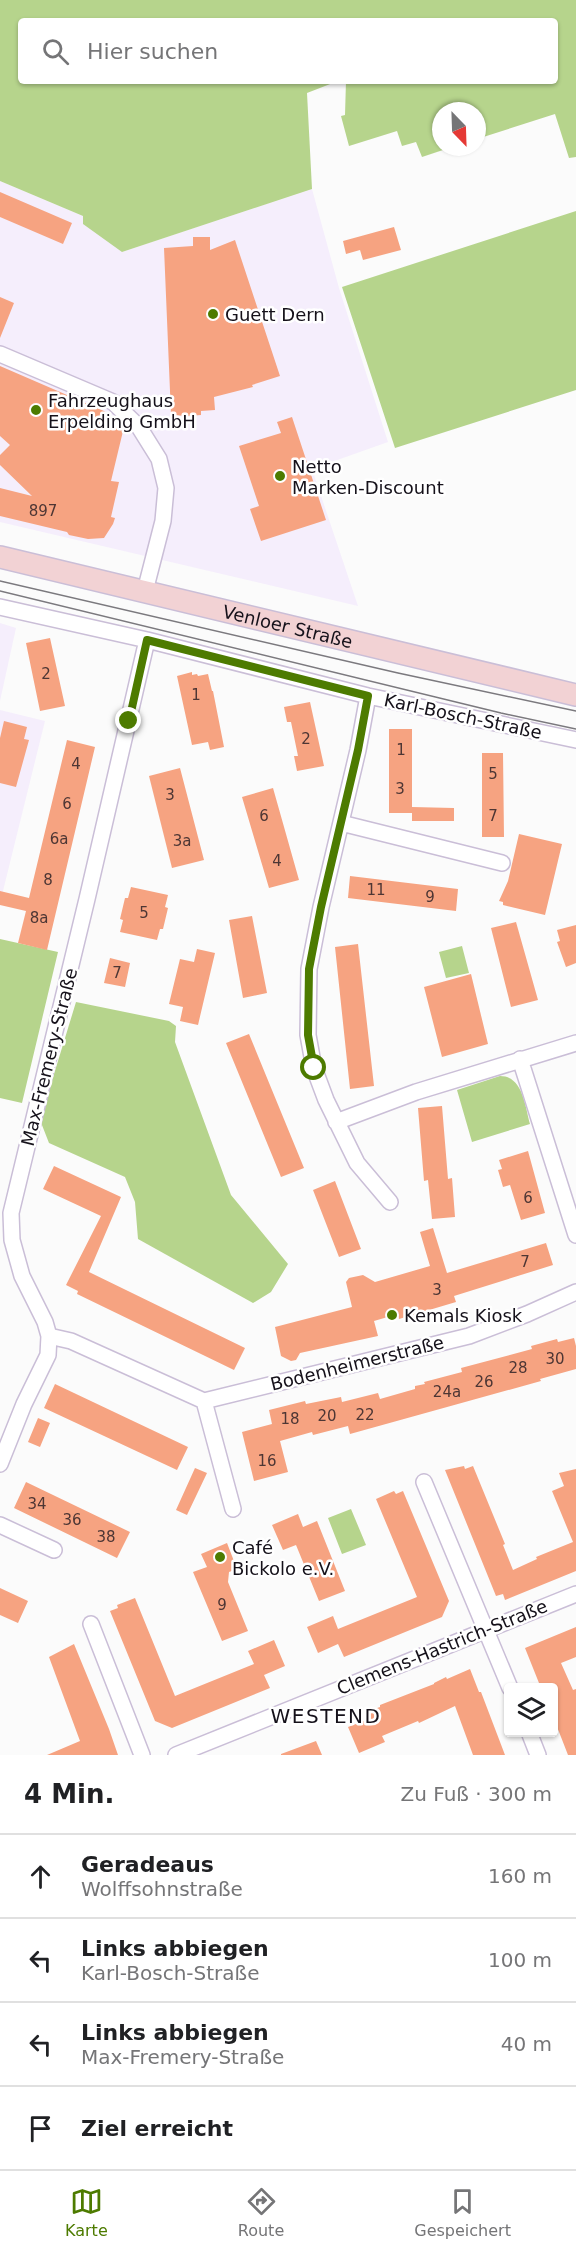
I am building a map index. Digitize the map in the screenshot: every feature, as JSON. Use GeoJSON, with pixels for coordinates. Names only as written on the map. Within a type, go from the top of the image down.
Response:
{"type":"FeatureCollection","features":[{"type":"Feature","properties":{"kind":"main road","name":"Venloer Straße"},"geometry":{"type":"LineString","coordinates":[[0,557],[576,695]]}},
{"type":"Feature","properties":{"kind":"street"},"geometry":{"type":"LineString","coordinates":[[0,354],[113,402],[140,427],[159,459],[166,488],[163,521],[145,591]]}},
{"type":"Feature","properties":{"kind":"street","name":"Karl-Bosch-Straße"},"geometry":{"type":"LineString","coordinates":[[0,607],[147,640],[368,696],[576,740]]}},
{"type":"Feature","properties":{"kind":"street","name":"Max-Fremery-Straße"},"geometry":{"type":"LineString","coordinates":[[49,1336],[45,1322],[22,1276],[12,1240],[11,1214],[147,640]]}},
{"type":"Feature","properties":{"kind":"street"},"geometry":{"type":"LineString","coordinates":[[368,696],[309,969],[308,1035],[314,1068],[336,1122],[357,1163],[390,1202]]}},
{"type":"Feature","properties":{"kind":"street"},"geometry":{"type":"LineString","coordinates":[[341,823],[502,863]]}},
{"type":"Feature","properties":{"kind":"street"},"geometry":{"type":"LineString","coordinates":[[336,1122],[416,1092],[576,1043]]}},
{"type":"Feature","properties":{"kind":"street"},"geometry":{"type":"LineString","coordinates":[[520,1059],[576,1235]]}},
{"type":"Feature","properties":{"kind":"street","name":"Bodenheimerstraße"},"geometry":{"type":"LineString","coordinates":[[204,1401],[469,1336],[576,1292]]}},
{"type":"Feature","properties":{"kind":"street"},"geometry":{"type":"LineString","coordinates":[[0,1464],[24,1404],[48,1355],[49,1336],[71,1341],[204,1401],[233,1509]]}},
{"type":"Feature","properties":{"kind":"street"},"geometry":{"type":"LineString","coordinates":[[424,1482],[508,1683]]}},
{"type":"Feature","properties":{"kind":"street"},"geometry":{"type":"LineString","coordinates":[[0,1526],[54,1550]]}},
{"type":"Feature","properties":{"kind":"street","name":"Clemens-Hastrich-Straße"},"geometry":{"type":"LineString","coordinates":[[176,1755],[576,1594]]}},
{"type":"Feature","properties":{"kind":"street"},"geometry":{"type":"LineString","coordinates":[[91,1624],[142,1755]]}},
{"type":"Feature","properties":{"kind":"street"},"geometry":{"type":"LineString","coordinates":[[531,1737],[538,1755]]}},
{"type":"Feature","properties":{"kind":"shaded area"},"geometry":{"type":"Polygon","coordinates":[[[0,181],[83,216],[122,252],[312,189],[339,288],[388,442],[312,469],[358,606],[0,522],[0,181]]]}},
{"type":"Feature","properties":{"kind":"shaded area"},"geometry":{"type":"Polygon","coordinates":[[[0,623],[16,628],[0,701],[0,623]]]}},
{"type":"Feature","properties":{"kind":"shaded area"},"geometry":{"type":"Polygon","coordinates":[[[0,710],[45,721],[0,903],[0,710]]]}},
{"type":"Feature","properties":{"kind":"green space"},"geometry":{"type":"Polygon","coordinates":[[[0,0],[576,0],[576,157],[569,158],[555,114],[486,136],[486,102],[432,102],[432,154],[422,157],[416,142],[402,146],[397,131],[349,146],[341,116],[345,115],[346,84],[558,84],[558,18],[18,18],[18,84],[330,84],[307,93],[312,189],[122,252],[83,224],[83,216],[0,181],[0,0]]]}},
{"type":"Feature","properties":{"kind":"green space"},"geometry":{"type":"Polygon","coordinates":[[[576,211],[576,390],[395,448],[342,287],[576,211]]]}},
{"type":"Feature","properties":{"kind":"green space"},"geometry":{"type":"Polygon","coordinates":[[[0,939],[58,952],[22,1103],[0,1098],[0,939]]]}},
{"type":"Feature","properties":{"kind":"green space"},"geometry":{"type":"Polygon","coordinates":[[[462,946],[469,973],[446,978],[439,952],[462,946]]]}},
{"type":"Feature","properties":{"kind":"green space"},"geometry":{"type":"Polygon","coordinates":[[[76,1002],[169,1021],[176,1026],[175,1042],[231,1195],[288,1264],[271,1292],[253,1303],[138,1239],[135,1202],[125,1177],[49,1143],[40,1120],[76,1002]]]}},
{"type":"Feature","properties":{"kind":"green space"},"geometry":{"type":"Polygon","coordinates":[[[500,1076],[508,1077],[518,1086],[530,1124],[472,1142],[457,1090],[500,1076]]]}},
{"type":"Feature","properties":{"kind":"green space"},"geometry":{"type":"Polygon","coordinates":[[[351,1509],[366,1545],[342,1554],[328,1518],[351,1509]]]}},
{"type":"Feature","properties":{"kind":"building"},"geometry":{"type":"Polygon","coordinates":[[[0,192],[72,223],[63,244],[0,217],[0,192]]]}},
{"type":"Feature","properties":{"kind":"building"},"geometry":{"type":"Polygon","coordinates":[[[394,227],[401,250],[363,260],[360,250],[346,254],[343,241],[394,227]]]}},
{"type":"Feature","properties":{"kind":"building","name":"Guett Dern"},"geometry":{"type":"Polygon","coordinates":[[[193,237],[210,237],[210,250],[235,240],[280,376],[252,385],[253,387],[214,397],[215,410],[201,411],[201,415],[171,415],[164,248],[193,246],[193,237]]]}},
{"type":"Feature","properties":{"kind":"building"},"geometry":{"type":"Polygon","coordinates":[[[0,297],[14,303],[0,338],[0,297]]]}},
{"type":"Feature","properties":{"kind":"building"},"geometry":{"type":"Polygon","coordinates":[[[0,366],[104,411],[124,427],[111,481],[119,482],[111,517],[115,518],[104,538],[88,539],[69,535],[67,532],[0,516],[0,488],[32,496],[0,465],[0,455],[10,445],[0,436],[0,366]]]}},
{"type":"Feature","properties":{"kind":"building","name":"Netto Marken-Discount"},"geometry":{"type":"Polygon","coordinates":[[[292,417],[326,520],[261,541],[250,509],[259,506],[239,446],[281,433],[277,422],[292,417]]]}},
{"type":"Feature","properties":{"kind":"building"},"geometry":{"type":"Polygon","coordinates":[[[50,638],[65,706],[40,711],[26,643],[50,638]]]}},
{"type":"Feature","properties":{"kind":"building"},"geometry":{"type":"Polygon","coordinates":[[[192,672],[192,675],[197,674],[198,676],[208,674],[224,747],[210,750],[208,742],[192,745],[177,676],[192,672]]]}},
{"type":"Feature","properties":{"kind":"building"},"geometry":{"type":"Polygon","coordinates":[[[310,702],[324,766],[297,771],[294,756],[298,756],[291,722],[287,722],[284,707],[310,702]]]}},
{"type":"Feature","properties":{"kind":"building"},"geometry":{"type":"Polygon","coordinates":[[[4,721],[27,727],[24,739],[29,740],[16,787],[0,783],[0,738],[4,721]]]}},
{"type":"Feature","properties":{"kind":"building"},"geometry":{"type":"Polygon","coordinates":[[[389,729],[412,729],[412,813],[389,813],[389,729]]]}},
{"type":"Feature","properties":{"kind":"building"},"geometry":{"type":"Polygon","coordinates":[[[67,740],[95,747],[47,950],[18,943],[26,911],[0,905],[0,891],[29,898],[67,740]]]}},
{"type":"Feature","properties":{"kind":"building"},"geometry":{"type":"Polygon","coordinates":[[[482,753],[503,753],[504,837],[482,837],[482,753]]]}},
{"type":"Feature","properties":{"kind":"building"},"geometry":{"type":"Polygon","coordinates":[[[180,768],[204,860],[172,868],[149,776],[180,768]]]}},
{"type":"Feature","properties":{"kind":"building"},"geometry":{"type":"Polygon","coordinates":[[[273,788],[299,880],[269,888],[242,797],[273,788]]]}},
{"type":"Feature","properties":{"kind":"building"},"geometry":{"type":"Polygon","coordinates":[[[412,807],[454,808],[454,821],[412,821],[412,807]]]}},
{"type":"Feature","properties":{"kind":"building"},"geometry":{"type":"Polygon","coordinates":[[[519,834],[562,844],[545,915],[503,905],[503,902],[499,901],[508,881],[519,834]]]}},
{"type":"Feature","properties":{"kind":"building"},"geometry":{"type":"Polygon","coordinates":[[[350,876],[458,889],[456,911],[348,898],[350,876]]]}},
{"type":"Feature","properties":{"kind":"building"},"geometry":{"type":"Polygon","coordinates":[[[131,887],[168,895],[165,907],[168,908],[163,929],[160,929],[157,940],[120,932],[123,920],[120,919],[125,898],[128,898],[131,887]]]}},
{"type":"Feature","properties":{"kind":"building"},"geometry":{"type":"Polygon","coordinates":[[[252,916],[267,993],[243,998],[229,920],[252,916]]]}},
{"type":"Feature","properties":{"kind":"building"},"geometry":{"type":"Polygon","coordinates":[[[516,922],[538,1000],[511,1007],[491,928],[516,922]]]}},
{"type":"Feature","properties":{"kind":"building"},"geometry":{"type":"Polygon","coordinates":[[[576,925],[576,963],[566,967],[557,942],[560,941],[557,930],[576,925]]]}},
{"type":"Feature","properties":{"kind":"building"},"geometry":{"type":"Polygon","coordinates":[[[358,944],[374,1086],[350,1089],[335,947],[358,944]]]}},
{"type":"Feature","properties":{"kind":"building"},"geometry":{"type":"Polygon","coordinates":[[[197,949],[215,953],[198,1025],[180,1021],[183,1007],[169,1004],[180,959],[194,962],[197,949]]]}},
{"type":"Feature","properties":{"kind":"building"},"geometry":{"type":"Polygon","coordinates":[[[110,958],[130,963],[125,987],[104,983],[110,958]]]}},
{"type":"Feature","properties":{"kind":"building"},"geometry":{"type":"Polygon","coordinates":[[[471,974],[488,1044],[442,1057],[424,987],[471,974]]]}},
{"type":"Feature","properties":{"kind":"building"},"geometry":{"type":"Polygon","coordinates":[[[249,1034],[304,1168],[281,1177],[226,1043],[249,1034]]]}},
{"type":"Feature","properties":{"kind":"building"},"geometry":{"type":"Polygon","coordinates":[[[442,1106],[448,1179],[452,1178],[455,1217],[432,1219],[428,1180],[424,1181],[418,1108],[442,1106]]]}},
{"type":"Feature","properties":{"kind":"building"},"geometry":{"type":"Polygon","coordinates":[[[528,1151],[545,1213],[521,1220],[510,1185],[503,1187],[498,1170],[502,1169],[499,1160],[528,1151]]]}},
{"type":"Feature","properties":{"kind":"building"},"geometry":{"type":"Polygon","coordinates":[[[54,1166],[121,1197],[89,1272],[245,1348],[234,1370],[77,1294],[78,1291],[66,1285],[101,1216],[43,1189],[54,1166]]]}},
{"type":"Feature","properties":{"kind":"building"},"geometry":{"type":"Polygon","coordinates":[[[335,1181],[361,1249],[339,1257],[313,1190],[335,1181]]]}},
{"type":"Feature","properties":{"kind":"building"},"geometry":{"type":"Polygon","coordinates":[[[433,1228],[447,1273],[546,1243],[553,1265],[454,1296],[456,1302],[399,1319],[398,1314],[374,1321],[378,1336],[300,1353],[296,1360],[291,1361],[281,1356],[275,1327],[352,1307],[346,1282],[349,1278],[363,1275],[375,1282],[430,1266],[420,1232],[433,1228]]]}},
{"type":"Feature","properties":{"kind":"building"},"geometry":{"type":"Polygon","coordinates":[[[574,1338],[576,1369],[540,1379],[541,1381],[350,1434],[348,1426],[313,1435],[312,1432],[280,1441],[288,1472],[254,1481],[242,1432],[272,1424],[269,1410],[305,1401],[306,1404],[341,1397],[342,1402],[378,1393],[380,1399],[415,1389],[415,1386],[425,1384],[424,1382],[462,1372],[461,1368],[532,1349],[531,1346],[557,1339],[558,1342],[574,1338]]]}},
{"type":"Feature","properties":{"kind":"building"},"geometry":{"type":"Polygon","coordinates":[[[55,1384],[188,1447],[177,1470],[44,1408],[55,1384]]]}},
{"type":"Feature","properties":{"kind":"building"},"geometry":{"type":"Polygon","coordinates":[[[38,1418],[50,1423],[40,1447],[28,1442],[38,1418]]]}},
{"type":"Feature","properties":{"kind":"building"},"geometry":{"type":"Polygon","coordinates":[[[464,1466],[465,1469],[473,1466],[505,1544],[503,1545],[513,1570],[537,1559],[536,1557],[573,1542],[552,1491],[564,1486],[559,1473],[576,1469],[576,1571],[505,1600],[503,1594],[496,1596],[445,1470],[464,1466]]]}},
{"type":"Feature","properties":{"kind":"building"},"geometry":{"type":"Polygon","coordinates":[[[195,1468],[207,1473],[187,1515],[176,1510],[195,1468]]]}},
{"type":"Feature","properties":{"kind":"building"},"geometry":{"type":"Polygon","coordinates":[[[26,1482],[130,1532],[117,1558],[14,1508],[26,1482]]]}},
{"type":"Feature","properties":{"kind":"building"},"geometry":{"type":"Polygon","coordinates":[[[394,1491],[396,1494],[403,1491],[449,1601],[442,1617],[344,1657],[338,1644],[318,1653],[307,1627],[333,1616],[338,1629],[417,1597],[376,1499],[394,1491]]]}},
{"type":"Feature","properties":{"kind":"building"},"geometry":{"type":"Polygon","coordinates":[[[298,1514],[303,1527],[317,1521],[345,1591],[319,1601],[296,1545],[283,1550],[272,1525],[298,1514]]]}},
{"type":"Feature","properties":{"kind":"building"},"geometry":{"type":"Polygon","coordinates":[[[227,1543],[237,1569],[229,1572],[228,1582],[248,1631],[222,1641],[193,1572],[207,1567],[201,1554],[227,1543]]]}},
{"type":"Feature","properties":{"kind":"building"},"geometry":{"type":"Polygon","coordinates":[[[0,1588],[28,1601],[18,1623],[0,1615],[0,1588]]]}},
{"type":"Feature","properties":{"kind":"building"},"geometry":{"type":"Polygon","coordinates":[[[135,1598],[175,1696],[254,1664],[248,1651],[274,1640],[285,1666],[264,1675],[270,1688],[172,1728],[155,1721],[110,1611],[118,1608],[117,1605],[135,1598]]]}},
{"type":"Feature","properties":{"kind":"building"},"geometry":{"type":"Polygon","coordinates":[[[576,1627],[576,1657],[561,1663],[573,1690],[576,1689],[576,1755],[568,1755],[558,1729],[558,1683],[539,1683],[525,1648],[576,1627]]]}},
{"type":"Feature","properties":{"kind":"building"},"geometry":{"type":"Polygon","coordinates":[[[74,1644],[118,1755],[47,1755],[80,1741],[49,1657],[74,1644]]]}},
{"type":"Feature","properties":{"kind":"building"},"geometry":{"type":"Polygon","coordinates":[[[470,1669],[505,1755],[473,1755],[455,1706],[419,1723],[418,1721],[382,1736],[385,1742],[359,1753],[348,1727],[369,1719],[366,1712],[470,1669]]]}},
{"type":"Feature","properties":{"kind":"building"},"geometry":{"type":"Polygon","coordinates":[[[316,1741],[322,1755],[281,1755],[281,1754],[316,1741]]]}},
{"type":"Feature","properties":{"kind":"tram line"},"geometry":{"type":"LineString","coordinates":[[0,581],[398,673],[576,711]]}},
{"type":"Feature","properties":{"kind":"tram line"},"geometry":{"type":"LineString","coordinates":[[0,591],[501,713],[576,729]]}},
{"type":"Feature","properties":{"kind":"place","name":"Guett Dern"},"geometry":{"type":"Point","coordinates":[213,314]}},
{"type":"Feature","properties":{"kind":"place","name":"Fahrzeughaus Erpelding GmbH"},"geometry":{"type":"Point","coordinates":[36,410]}},
{"type":"Feature","properties":{"kind":"place","name":"Netto Marken-Discount"},"geometry":{"type":"Point","coordinates":[280,476]}},
{"type":"Feature","properties":{"kind":"place","name":"Kemals Kiosk"},"geometry":{"type":"Point","coordinates":[392,1315]}},
{"type":"Feature","properties":{"kind":"place","name":"Café Bickolo e.V."},"geometry":{"type":"Point","coordinates":[220,1557]}},
{"type":"Feature","properties":{"kind":"district","name":"WESTEND"},"geometry":{"type":"Point","coordinates":[326,1716]}},
{"type":"Feature","properties":{"kind":"route"},"geometry":{"type":"LineString","coordinates":[[129,721],[147,640],[368,696],[309,969],[308,1035],[314,1068]]}}]}
